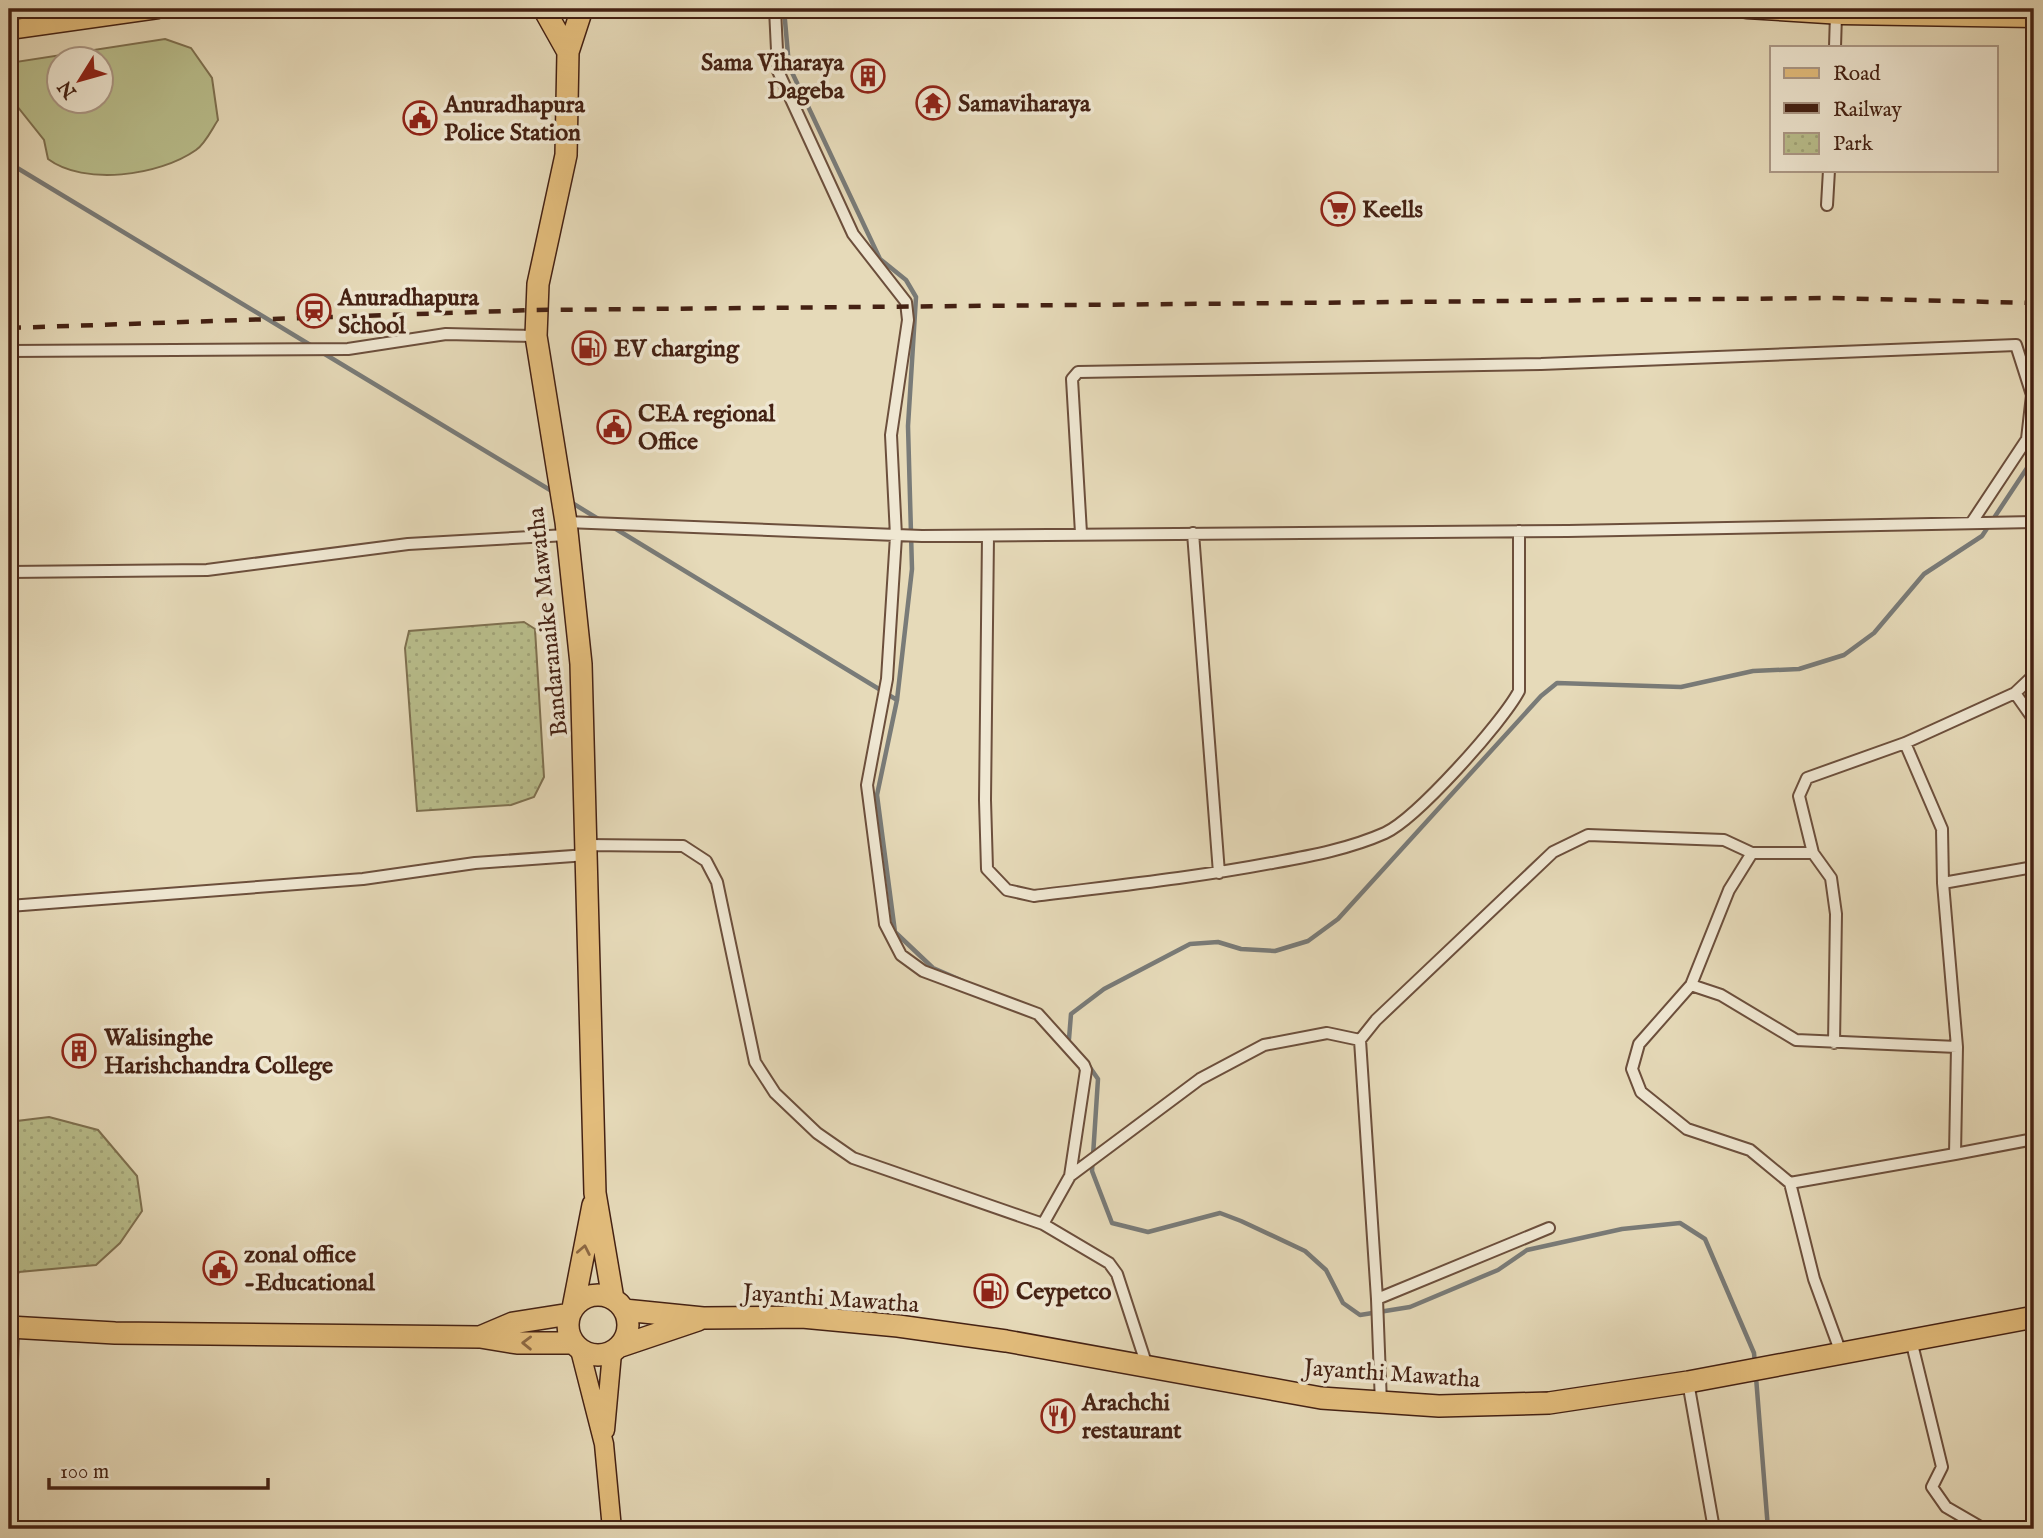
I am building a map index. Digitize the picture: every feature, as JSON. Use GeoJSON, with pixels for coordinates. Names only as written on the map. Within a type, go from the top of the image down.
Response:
{"type":"FeatureCollection","features":[{"type":"Feature","properties":{"kind":"highway"},"geometry":{"type":"LineString","coordinates":[[544,10],[565,13],[576,9]]}},
{"type":"Feature","properties":{"kind":"highway","name":"Bandaranaike Mawatha"},"geometry":{"type":"LineString","coordinates":[[582,9],[568,52],[566,155],[538,284],[536,336],[566,528],[581,664],[596,1193],[619,1304]]}},
{"type":"Feature","properties":{"kind":"highway"},"geometry":{"type":"LineString","coordinates":[[544,10],[568,52]]}},
{"type":"Feature","properties":{"kind":"highway","name":"Bandaranaike Mawatha"},"geometry":{"type":"LineString","coordinates":[[571,1311],[596,1193]]}},
{"type":"Feature","properties":{"kind":"highway"},"geometry":{"type":"LineString","coordinates":[[11,1327],[115,1333],[480,1337],[517,1343],[577,1346],[596,1356],[616,1350],[629,1329],[619,1304],[592,1296],[571,1311],[513,1323],[480,1337]]}},
{"type":"Feature","properties":{"kind":"highway","name":"Jayanthi Mawatha"},"geometry":{"type":"LineString","coordinates":[[619,1304],[703,1318],[802,1317],[898,1326],[1006,1341],[1294,1393],[1381,1404],[1499,1406],[1549,1403],[1688,1382],[2034,1317]]}},
{"type":"Feature","properties":{"kind":"highway"},"geometry":{"type":"LineString","coordinates":[[571,1311],[569,1334],[577,1346]]}},
{"type":"Feature","properties":{"kind":"highway","name":"Jayanthi Mawatha"},"geometry":{"type":"LineString","coordinates":[[616,1350],[703,1318]]}},
{"type":"Feature","properties":{"kind":"main road"},"geometry":{"type":"LineString","coordinates":[[9,30],[106,12],[158,9]]}},
{"type":"Feature","properties":{"kind":"main road"},"geometry":{"type":"LineString","coordinates":[[1747,9],[2034,18]]}},
{"type":"Feature","properties":{"kind":"main road"},"geometry":{"type":"LineString","coordinates":[[577,1346],[604,1444],[612,1529]]}},
{"type":"Feature","properties":{"kind":"main road"},"geometry":{"type":"LineString","coordinates":[[604,1444],[616,1350]]}},
{"type":"Feature","properties":{"kind":"street"},"geometry":{"type":"LineString","coordinates":[[775,9],[778,71],[853,234],[906,302],[908,320],[891,435],[900,536],[887,680],[867,785],[885,925],[901,955],[923,971],[972,992],[1028,1008],[1084,1065],[1086,1070],[1070,1175],[1043,1224]]}},
{"type":"Feature","properties":{"kind":"street"},"geometry":{"type":"LineString","coordinates":[[1835,46],[1840,13]]}},
{"type":"Feature","properties":{"kind":"street"},"geometry":{"type":"LineString","coordinates":[[1827,205],[1829,172]]}},
{"type":"Feature","properties":{"kind":"street"},"geometry":{"type":"LineString","coordinates":[[9,351],[348,349],[446,334],[536,336]]}},
{"type":"Feature","properties":{"kind":"street"},"geometry":{"type":"LineString","coordinates":[[1081,533],[1073,379],[1078,372],[1541,364],[2015,345],[2032,395],[2027,439],[1978,522]]}},
{"type":"Feature","properties":{"kind":"street"},"geometry":{"type":"LineString","coordinates":[[9,572],[207,570],[408,544],[566,528],[922,537],[2034,522]]}},
{"type":"Feature","properties":{"kind":"street"},"geometry":{"type":"LineString","coordinates":[[988,536],[985,800],[987,869],[1007,890],[1034,896],[1219,873],[1327,853],[1385,833],[1403,821],[1489,734],[1509,711],[1519,691],[1519,531]]}},
{"type":"Feature","properties":{"kind":"street"},"geometry":{"type":"LineString","coordinates":[[1193,533],[1219,873]]}},
{"type":"Feature","properties":{"kind":"street"},"geometry":{"type":"LineString","coordinates":[[1834,1043],[1836,914],[1831,878],[1813,853],[1798,796],[1807,778],[1905,743],[2015,693],[2034,675]]}},
{"type":"Feature","properties":{"kind":"street"},"geometry":{"type":"LineString","coordinates":[[2015,693],[2034,720]]}},
{"type":"Feature","properties":{"kind":"street"},"geometry":{"type":"LineString","coordinates":[[1905,743],[1942,829],[1943,883],[1957,1047],[1955,1154]]}},
{"type":"Feature","properties":{"kind":"street"},"geometry":{"type":"LineString","coordinates":[[1381,1404],[1360,1040],[1376,1020],[1553,852],[1588,835],[1724,840],[1752,853],[1813,853]]}},
{"type":"Feature","properties":{"kind":"street"},"geometry":{"type":"LineString","coordinates":[[9,906],[363,879],[587,850],[683,846],[705,861],[716,882],[755,1062],[775,1093],[817,1133],[853,1158],[1043,1224],[1109,1262],[1117,1274],[1147,1366]]}},
{"type":"Feature","properties":{"kind":"street"},"geometry":{"type":"LineString","coordinates":[[1752,853],[1729,890],[1691,985],[1639,1044],[1632,1069],[1642,1093],[1688,1129],[1751,1150],[1790,1183],[1814,1279],[1840,1353]]}},
{"type":"Feature","properties":{"kind":"street"},"geometry":{"type":"LineString","coordinates":[[1943,883],[2034,867]]}},
{"type":"Feature","properties":{"kind":"street"},"geometry":{"type":"LineString","coordinates":[[1691,985],[1721,995],[1796,1040],[1957,1047]]}},
{"type":"Feature","properties":{"kind":"street"},"geometry":{"type":"LineString","coordinates":[[1070,1175],[1200,1079],[1264,1045],[1327,1033],[1360,1040]]}},
{"type":"Feature","properties":{"kind":"street"},"geometry":{"type":"LineString","coordinates":[[1790,1183],[2034,1139]]}},
{"type":"Feature","properties":{"kind":"street"},"geometry":{"type":"LineString","coordinates":[[1377,1303],[1549,1228]]}},
{"type":"Feature","properties":{"kind":"street"},"geometry":{"type":"LineString","coordinates":[[9,1462],[11,1327]]}},
{"type":"Feature","properties":{"kind":"street"},"geometry":{"type":"LineString","coordinates":[[1911,1340],[1942,1467],[1932,1487],[1947,1507],[1984,1529]]}},
{"type":"Feature","properties":{"kind":"street"},"geometry":{"type":"LineString","coordinates":[[1688,1382],[1714,1529]]}},
{"type":"Feature","properties":{"kind":"green space"},"geometry":{"type":"Polygon","coordinates":[[[165,39],[191,48],[212,78],[218,120],[199,147],[162,166],[122,174],[81,173],[48,159],[44,140],[9,96],[9,63],[46,57],[46,116],[116,116],[116,47],[165,39]]]}},
{"type":"Feature","properties":{"kind":"green space"},"geometry":{"type":"Polygon","coordinates":[[[524,622],[535,629],[544,777],[534,797],[511,805],[417,811],[405,648],[409,631],[524,622]]]}},
{"type":"Feature","properties":{"kind":"green space"},"geometry":{"type":"Polygon","coordinates":[[[49,1117],[98,1130],[137,1176],[142,1211],[120,1243],[96,1265],[19,1272],[9,1291],[9,1122],[49,1117]]]}},
{"type":"Feature","properties":{"kind":"waterway"},"geometry":{"type":"LineString","coordinates":[[25,19],[83,9]]}},
{"type":"Feature","properties":{"kind":"waterway"},"geometry":{"type":"LineString","coordinates":[[784,9],[789,66],[880,259],[906,280],[916,297],[908,426],[912,569],[897,700],[877,795],[895,932],[933,968],[963,981]]}},
{"type":"Feature","properties":{"kind":"waterway"},"geometry":{"type":"LineString","coordinates":[[9,163],[312,346]]}},
{"type":"Feature","properties":{"kind":"waterway"},"geometry":{"type":"LineString","coordinates":[[323,353],[555,493]]}},
{"type":"Feature","properties":{"kind":"waterway"},"geometry":{"type":"LineString","coordinates":[[1069,1039],[1071,1014],[1104,989],[1190,944],[1218,942],[1241,949],[1275,951],[1308,941],[1338,919],[1541,696],[1557,683],[1681,687],[1753,671],[1799,669],[1844,655],[1874,633],[1924,574],[1982,536],[2034,461]]}},
{"type":"Feature","properties":{"kind":"waterway"},"geometry":{"type":"LineString","coordinates":[[569,501],[600,520]]}},
{"type":"Feature","properties":{"kind":"waterway"},"geometry":{"type":"LineString","coordinates":[[611,526],[897,700]]}},
{"type":"Feature","properties":{"kind":"waterway"},"geometry":{"type":"LineString","coordinates":[[1062,1034],[1075,1048]]}},
{"type":"Feature","properties":{"kind":"waterway"},"geometry":{"type":"LineString","coordinates":[[1089,1066],[1098,1079],[1092,1171],[1112,1223],[1148,1232],[1220,1213],[1305,1251],[1326,1270],[1343,1303],[1360,1315],[1410,1307],[1498,1270],[1527,1250],[1622,1229],[1680,1223],[1705,1239],[1754,1353],[1755,1364]]}},
{"type":"Feature","properties":{"kind":"waterway"},"geometry":{"type":"LineString","coordinates":[[1756,1377],[1768,1529]]}},
{"type":"Feature","properties":{"kind":"railway"},"geometry":{"type":"LineString","coordinates":[[9,328],[535,310],[1830,298],[2034,303]]}},
{"type":"Feature","properties":{"kind":"place","name":"Sama Viharaya Dageba"},"geometry":{"type":"Point","coordinates":[868,76]}},
{"type":"Feature","properties":{"kind":"place","name":"Samaviharaya"},"geometry":{"type":"Point","coordinates":[933,103]}},
{"type":"Feature","properties":{"kind":"place","name":"Anuradhapura Police Station"},"geometry":{"type":"Point","coordinates":[420,118]}},
{"type":"Feature","properties":{"kind":"place","name":"Keells"},"geometry":{"type":"Point","coordinates":[1338,209]}},
{"type":"Feature","properties":{"kind":"place","name":"Anuradhapura School"},"geometry":{"type":"Point","coordinates":[314,311]}},
{"type":"Feature","properties":{"kind":"place","name":"EV charging"},"geometry":{"type":"Point","coordinates":[589,348]}},
{"type":"Feature","properties":{"kind":"place","name":"CEA regional Office"},"geometry":{"type":"Point","coordinates":[614,427]}},
{"type":"Feature","properties":{"kind":"place","name":"Walisinghe Harishchandra College"},"geometry":{"type":"Point","coordinates":[79,1051]}},
{"type":"Feature","properties":{"kind":"place","name":"zonal office -Educational"},"geometry":{"type":"Point","coordinates":[220,1268]}},
{"type":"Feature","properties":{"kind":"place","name":"Ceypetco"},"geometry":{"type":"Point","coordinates":[991,1291]}},
{"type":"Feature","properties":{"kind":"place","name":"Arachchi restaurant"},"geometry":{"type":"Point","coordinates":[1058,1416]}}]}
